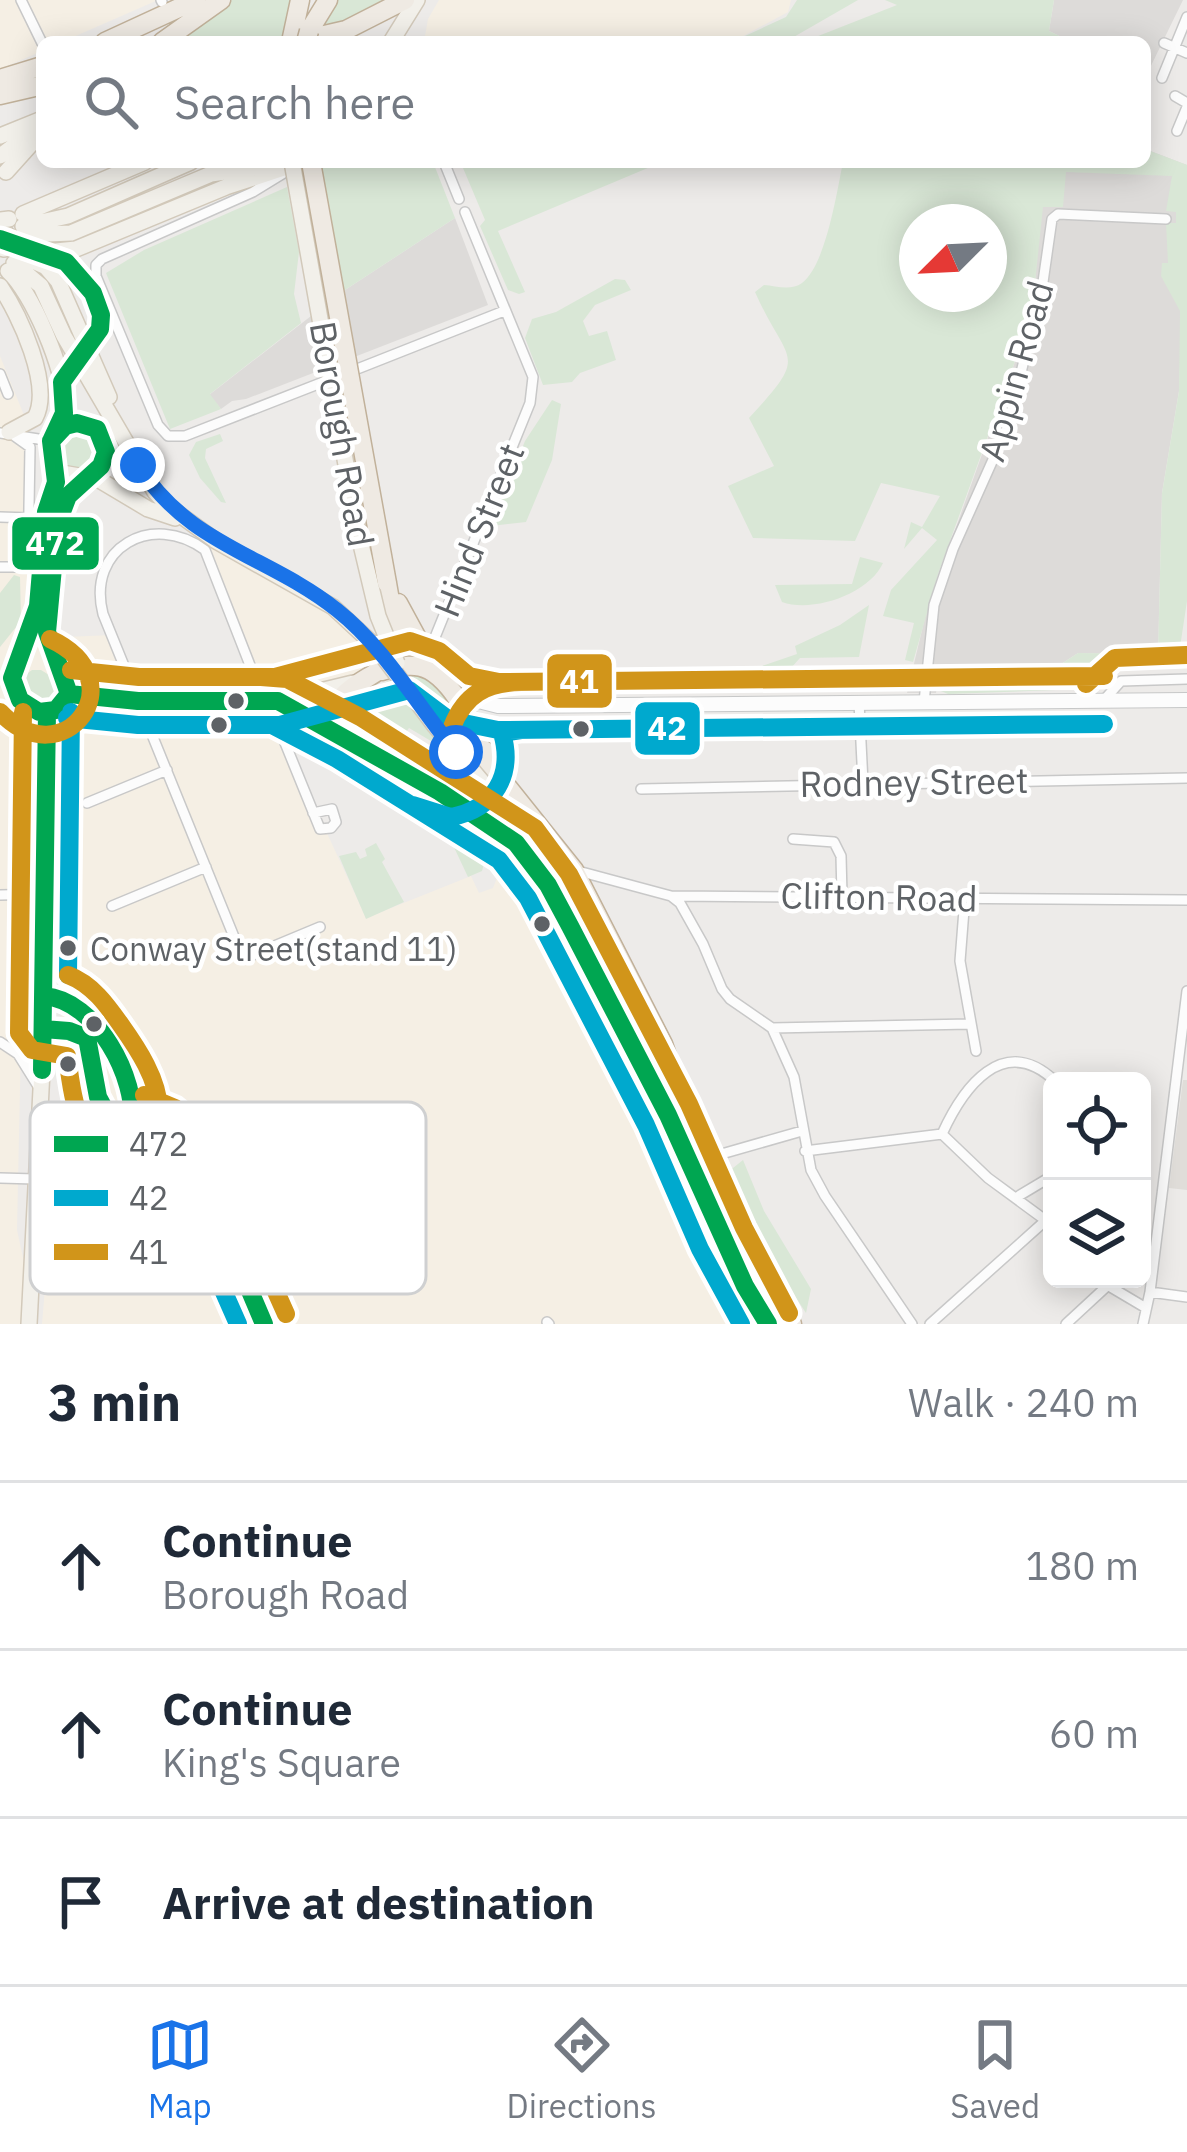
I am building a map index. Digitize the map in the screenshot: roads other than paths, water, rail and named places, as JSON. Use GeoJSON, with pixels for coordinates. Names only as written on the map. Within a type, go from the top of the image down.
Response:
{"type":"FeatureCollection","features":[{"type":"Feature","properties":{"kind":"highway"},"geometry":{"type":"LineString","coordinates":[[117,36],[196,0]]}},
{"type":"Feature","properties":{"kind":"highway"},"geometry":{"type":"LineString","coordinates":[[171,36],[220,0]]}},
{"type":"Feature","properties":{"kind":"highway"},"geometry":{"type":"LineString","coordinates":[[298,36],[300,0]]}},
{"type":"Feature","properties":{"kind":"highway"},"geometry":{"type":"LineString","coordinates":[[300,36],[328,0]]}},
{"type":"Feature","properties":{"kind":"highway"},"geometry":{"type":"LineString","coordinates":[[310,36],[346,30],[405,0]]}},
{"type":"Feature","properties":{"kind":"highway"},"geometry":{"type":"LineString","coordinates":[[0,79],[36,68]]}},
{"type":"Feature","properties":{"kind":"highway"},"geometry":{"type":"LineString","coordinates":[[0,95],[36,87]]}},
{"type":"Feature","properties":{"kind":"highway","name":"Borough Road"},"geometry":{"type":"LineString","coordinates":[[299,168],[397,641],[377,672]]}},
{"type":"Feature","properties":{"kind":"highway"},"geometry":{"type":"LineString","coordinates":[[387,583],[480,741],[484,769],[472,785],[440,792],[349,738],[337,719],[338,707],[352,683],[377,672],[409,664],[428,670],[444,686]]}},
{"type":"Feature","properties":{"kind":"highway","name":"Borough Road"},"geometry":{"type":"LineString","coordinates":[[480,741],[502,780],[574,870],[648,1012],[676,1112],[722,1239],[768,1324]]}},
{"type":"Feature","properties":{"kind":"highway","name":"Borough Road"},"geometry":{"type":"LineString","coordinates":[[440,792],[516,843],[540,874],[676,1112]]}},
{"type":"Feature","properties":{"kind":"highway"},"geometry":{"type":"LineString","coordinates":[[676,1112],[792,1324]]}},
{"type":"Feature","properties":{"kind":"main road"},"geometry":{"type":"LineString","coordinates":[[395,36],[417,0]]}},
{"type":"Feature","properties":{"kind":"main road"},"geometry":{"type":"LineString","coordinates":[[0,133],[36,125]]}},
{"type":"Feature","properties":{"kind":"main road"},"geometry":{"type":"LineString","coordinates":[[0,146],[36,127]]}},
{"type":"Feature","properties":{"kind":"main road"},"geometry":{"type":"LineString","coordinates":[[3,165],[36,130]]}},
{"type":"Feature","properties":{"kind":"main road"},"geometry":{"type":"LineString","coordinates":[[9,243],[135,168]]}},
{"type":"Feature","properties":{"kind":"main road"},"geometry":{"type":"LineString","coordinates":[[9,243],[178,168]]}},
{"type":"Feature","properties":{"kind":"main road"},"geometry":{"type":"LineString","coordinates":[[9,243],[46,252],[76,249],[281,168]]}},
{"type":"Feature","properties":{"kind":"main road","name":"Borough Road"},"geometry":{"type":"LineString","coordinates":[[299,168],[369,579],[394,658],[416,699]]}},
{"type":"Feature","properties":{"kind":"main road"},"geometry":{"type":"LineString","coordinates":[[9,243],[64,392],[55,435],[56,482],[46,512],[38,606],[8,694],[32,709],[138,701],[271,701],[352,683]]}},
{"type":"Feature","properties":{"kind":"main road"},"geometry":{"type":"LineString","coordinates":[[4,433],[35,418],[41,395],[35,364],[12,305],[9,243]]}},
{"type":"Feature","properties":{"kind":"main road"},"geometry":{"type":"LineString","coordinates":[[9,243],[46,267],[67,296],[123,434],[155,492],[189,523]]}},
{"type":"Feature","properties":{"kind":"main road"},"geometry":{"type":"LineString","coordinates":[[40,1102],[45,894],[62,673],[47,632],[57,525],[60,509],[104,460],[103,436],[82,422],[55,435]]}},
{"type":"Feature","properties":{"kind":"main road"},"geometry":{"type":"LineString","coordinates":[[56,467],[70,477],[107,481],[148,509],[189,523]]}},
{"type":"Feature","properties":{"kind":"main road","name":"Borough Road"},"geometry":{"type":"LineString","coordinates":[[189,523],[333,607],[376,646],[549,861],[571,895],[676,1112]]}},
{"type":"Feature","properties":{"kind":"main road"},"geometry":{"type":"LineString","coordinates":[[15,670],[34,660],[62,673]]}},
{"type":"Feature","properties":{"kind":"main road"},"geometry":{"type":"LineString","coordinates":[[444,686],[468,701],[498,706],[1187,700]]}},
{"type":"Feature","properties":{"kind":"main road"},"geometry":{"type":"LineString","coordinates":[[271,701],[349,738]]}},
{"type":"Feature","properties":{"kind":"main road"},"geometry":{"type":"LineString","coordinates":[[480,741],[480,720],[498,706]]}},
{"type":"Feature","properties":{"kind":"main road"},"geometry":{"type":"LineString","coordinates":[[29,1324],[30,1294]]}},
{"type":"Feature","properties":{"kind":"main road"},"geometry":{"type":"LineString","coordinates":[[252,1294],[264,1324]]}},
{"type":"Feature","properties":{"kind":"street"},"geometry":{"type":"LineString","coordinates":[[21,0],[38,36]]}},
{"type":"Feature","properties":{"kind":"street"},"geometry":{"type":"LineString","coordinates":[[1162,78],[1169,46],[1187,16]]}},
{"type":"Feature","properties":{"kind":"street"},"geometry":{"type":"LineString","coordinates":[[1169,46],[1187,53]]}},
{"type":"Feature","properties":{"kind":"street"},"geometry":{"type":"LineString","coordinates":[[1175,96],[1187,105],[1177,131]]}},
{"type":"Feature","properties":{"kind":"street"},"geometry":{"type":"LineString","coordinates":[[289,168],[253,192],[96,265],[96,276],[158,424],[168,436],[184,436],[503,311],[465,212]]}},
{"type":"Feature","properties":{"kind":"street"},"geometry":{"type":"LineString","coordinates":[[446,168],[459,199]]}},
{"type":"Feature","properties":{"kind":"street","name":"Appin Road"},"geometry":{"type":"LineString","coordinates":[[925,701],[934,605],[953,549],[1008,426],[1043,282],[1052,219],[1058,214],[1166,219]]}},
{"type":"Feature","properties":{"kind":"street","name":"Hind Street"},"geometry":{"type":"LineString","coordinates":[[428,658],[530,403],[533,377],[503,311]]}},
{"type":"Feature","properties":{"kind":"street"},"geometry":{"type":"LineString","coordinates":[[0,374],[8,394]]}},
{"type":"Feature","properties":{"kind":"street"},"geometry":{"type":"LineString","coordinates":[[4,433],[55,435]]}},
{"type":"Feature","properties":{"kind":"street"},"geometry":{"type":"LineString","coordinates":[[0,567],[28,567],[30,518],[30,447],[4,433]]}},
{"type":"Feature","properties":{"kind":"street"},"geometry":{"type":"LineString","coordinates":[[0,517],[30,518]]}},
{"type":"Feature","properties":{"kind":"street"},"geometry":{"type":"LineString","coordinates":[[313,812],[210,556],[176,535],[155,532],[136,537],[110,560],[100,586],[104,614],[243,958],[320,927]]}},
{"type":"Feature","properties":{"kind":"street"},"geometry":{"type":"LineString","coordinates":[[1104,700],[1121,681],[1187,679]]}},
{"type":"Feature","properties":{"kind":"street"},"geometry":{"type":"LineString","coordinates":[[859,702],[863,783]]}},
{"type":"Feature","properties":{"kind":"street"},"geometry":{"type":"LineString","coordinates":[[86,803],[167,770]]}},
{"type":"Feature","properties":{"kind":"street","name":"Rodney Street"},"geometry":{"type":"LineString","coordinates":[[641,789],[1187,778]]}},
{"type":"Feature","properties":{"kind":"street"},"geometry":{"type":"LineString","coordinates":[[794,839],[834,842],[842,856],[842,895]]}},
{"type":"Feature","properties":{"kind":"street"},"geometry":{"type":"LineString","coordinates":[[112,906],[206,867]]}},
{"type":"Feature","properties":{"kind":"street","name":"Clifton Road"},"geometry":{"type":"LineString","coordinates":[[574,870],[670,896],[1187,900]]}},
{"type":"Feature","properties":{"kind":"street"},"geometry":{"type":"LineString","coordinates":[[0,895],[45,894]]}},
{"type":"Feature","properties":{"kind":"street"},"geometry":{"type":"LineString","coordinates":[[670,896],[680,904],[730,999],[772,1028],[794,1077],[805,1151],[825,1196],[912,1324]]}},
{"type":"Feature","properties":{"kind":"street"},"geometry":{"type":"LineString","coordinates":[[965,897],[960,961],[976,1051]]}},
{"type":"Feature","properties":{"kind":"street"},"geometry":{"type":"LineString","coordinates":[[1142,1324],[1150,1292],[1187,991]]}},
{"type":"Feature","properties":{"kind":"street"},"geometry":{"type":"LineString","coordinates":[[772,1028],[970,1024]]}},
{"type":"Feature","properties":{"kind":"street"},"geometry":{"type":"LineString","coordinates":[[0,1042],[18,1054],[41,1090]]}},
{"type":"Feature","properties":{"kind":"street"},"geometry":{"type":"LineString","coordinates":[[942,1134],[958,1099],[983,1073],[1013,1062],[1030,1063],[1043,1072]]}},
{"type":"Feature","properties":{"kind":"street"},"geometry":{"type":"LineString","coordinates":[[725,1153],[802,1131]]}},
{"type":"Feature","properties":{"kind":"street"},"geometry":{"type":"LineString","coordinates":[[805,1151],[942,1134]]}},
{"type":"Feature","properties":{"kind":"street"},"geometry":{"type":"LineString","coordinates":[[942,1134],[988,1178],[1043,1218]]}},
{"type":"Feature","properties":{"kind":"street"},"geometry":{"type":"LineString","coordinates":[[0,1178],[30,1179]]}},
{"type":"Feature","properties":{"kind":"street"},"geometry":{"type":"LineString","coordinates":[[1017,1196],[1045,1180]]}},
{"type":"Feature","properties":{"kind":"street"},"geometry":{"type":"LineString","coordinates":[[930,1324],[1043,1228]]}},
{"type":"Feature","properties":{"kind":"street"},"geometry":{"type":"LineString","coordinates":[[1066,1324],[1097,1288]]}},
{"type":"Feature","properties":{"kind":"street"},"geometry":{"type":"LineString","coordinates":[[1110,1288],[1146,1308]]}},
{"type":"Feature","properties":{"kind":"street"},"geometry":{"type":"LineString","coordinates":[[1150,1292],[1187,1298]]}},
{"type":"Feature","properties":{"kind":"place","name":"Conway Street(stand 11)"},"geometry":{"type":"Point","coordinates":[68,948]}}]}
